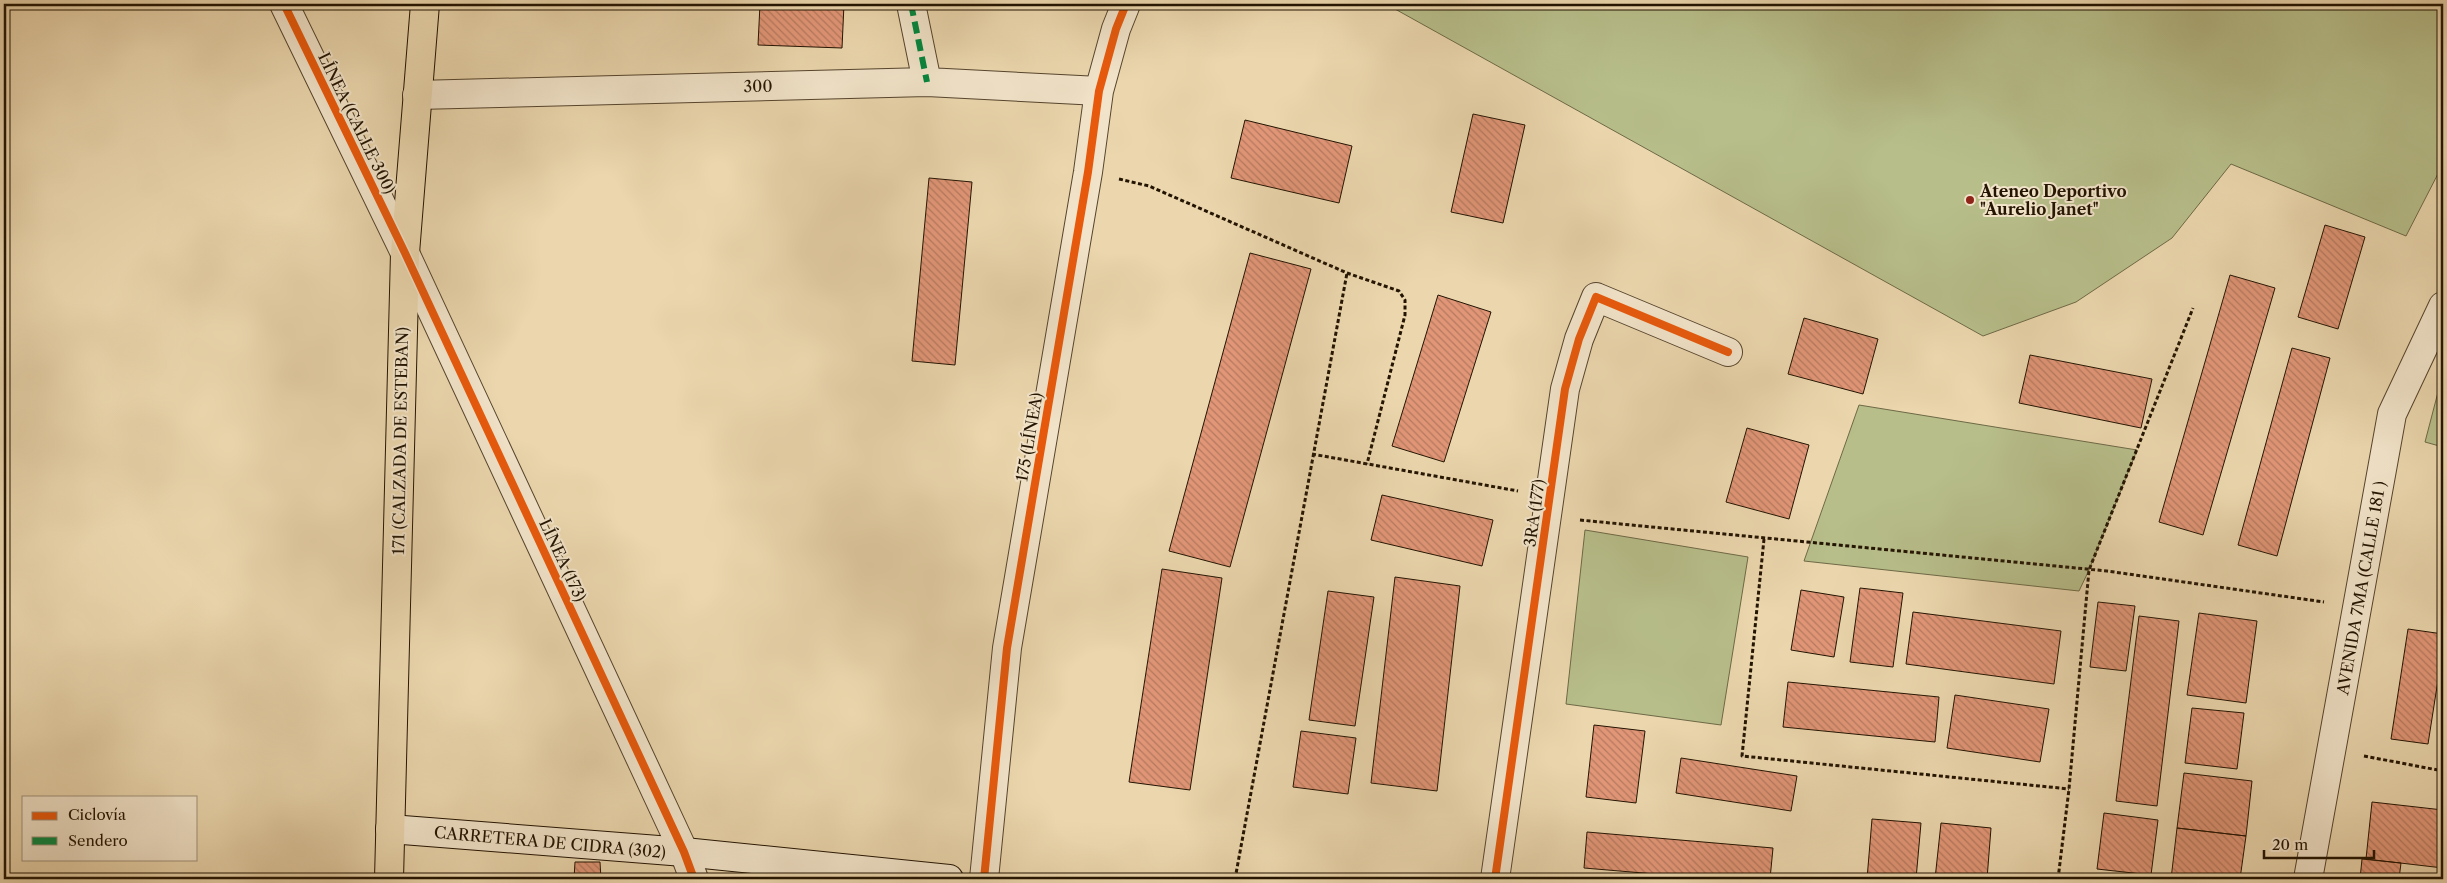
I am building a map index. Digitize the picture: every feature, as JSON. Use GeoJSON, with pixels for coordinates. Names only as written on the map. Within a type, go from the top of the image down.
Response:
{"type":"FeatureCollection","features":[{"type":"Feature","properties":{"kind":"main road","name":"171 (CALZADA DE ESTEBAN)"},"geometry":{"type":"LineString","coordinates":[[389,879],[405,254],[416,95],[425,4]]}},
{"type":"Feature","properties":{"kind":"street","name":"LÍNEA (CALLE 300)"},"geometry":{"type":"LineString","coordinates":[[284,4],[405,254]]}},
{"type":"Feature","properties":{"kind":"street"},"geometry":{"type":"LineString","coordinates":[[911,4],[926,82]]}},
{"type":"Feature","properties":{"kind":"street","name":"175 (LÍNEA)"},"geometry":{"type":"LineString","coordinates":[[984,879],[1007,648],[1088,172],[1099,91],[1116,29],[1126,4]]}},
{"type":"Feature","properties":{"kind":"street","name":"300"},"geometry":{"type":"LineString","coordinates":[[416,95],[926,82],[1099,91]]}},
{"type":"Feature","properties":{"kind":"street","name":"LÍNEA (173)"},"geometry":{"type":"LineString","coordinates":[[405,254],[684,852],[694,879]]}},
{"type":"Feature","properties":{"kind":"street","name":"3RA (177)"},"geometry":{"type":"LineString","coordinates":[[1495,879],[1566,389],[1579,339],[1596,297],[1728,352]]}},
{"type":"Feature","properties":{"kind":"street","name":"AVENIDA 7MA (CALLE 181 )"},"geometry":{"type":"LineString","coordinates":[[2308,879],[2392,414],[2443,306]]}},
{"type":"Feature","properties":{"kind":"street","name":"CARRETERA DE CIDRA (302)"},"geometry":{"type":"LineString","coordinates":[[390,829],[684,852],[949,879]]}},
{"type":"Feature","properties":{"kind":"path"},"geometry":{"type":"LineString","coordinates":[[1088,172],[1149,186],[1347,273],[1398,291],[1405,300],[1405,315],[1367,464]]}},
{"type":"Feature","properties":{"kind":"path"},"geometry":{"type":"LineString","coordinates":[[1235,879],[1312,454],[1347,273]]}},
{"type":"Feature","properties":{"kind":"path"},"geometry":{"type":"LineString","coordinates":[[2058,879],[2070,789],[2089,570],[2193,308]]}},
{"type":"Feature","properties":{"kind":"path"},"geometry":{"type":"LineString","coordinates":[[1312,454],[1367,464],[1548,506],[1764,539],[2089,570],[2357,607]]}},
{"type":"Feature","properties":{"kind":"path"},"geometry":{"type":"LineString","coordinates":[[1764,539],[1742,756],[2070,789]]}},
{"type":"Feature","properties":{"kind":"path"},"geometry":{"type":"LineString","coordinates":[[2331,750],[2443,771]]}},
{"type":"Feature","properties":{"kind":"green space","name":"Ateneo Deportivo \"Aurelio Janet\""},"geometry":{"type":"Polygon","coordinates":[[[1386,4],[2443,4],[2443,164],[2406,236],[2231,164],[2172,238],[2076,302],[1983,336],[1386,4]]]}},
{"type":"Feature","properties":{"kind":"green space"},"geometry":{"type":"Polygon","coordinates":[[[2443,373],[2443,447],[2425,442],[2443,373]]]}},
{"type":"Feature","properties":{"kind":"green space"},"geometry":{"type":"Polygon","coordinates":[[[1859,405],[2137,450],[2079,591],[1804,561],[1859,405]]]}},
{"type":"Feature","properties":{"kind":"green space"},"geometry":{"type":"Polygon","coordinates":[[[1585,530],[1748,557],[1721,725],[1566,704],[1585,530]]]}},
{"type":"Feature","properties":{"kind":"building"},"geometry":{"type":"Polygon","coordinates":[[[760,4],[844,4],[842,48],[758,45],[760,4]]]}},
{"type":"Feature","properties":{"kind":"building"},"geometry":{"type":"Polygon","coordinates":[[[1473,114],[1525,125],[1503,223],[1451,212],[1473,114]]]}},
{"type":"Feature","properties":{"kind":"building"},"geometry":{"type":"Polygon","coordinates":[[[1245,120],[1352,146],[1339,203],[1231,178],[1245,120]]]}},
{"type":"Feature","properties":{"kind":"building"},"geometry":{"type":"Polygon","coordinates":[[[929,178],[972,182],[955,365],[912,361],[929,178]]]}},
{"type":"Feature","properties":{"kind":"building"},"geometry":{"type":"Polygon","coordinates":[[[2325,225],[2365,237],[2338,329],[2298,317],[2325,225]]]}},
{"type":"Feature","properties":{"kind":"building"},"geometry":{"type":"Polygon","coordinates":[[[1250,253],[1311,269],[1230,567],[1169,551],[1250,253]]]}},
{"type":"Feature","properties":{"kind":"building"},"geometry":{"type":"Polygon","coordinates":[[[2230,275],[2275,288],[2203,535],[2159,522],[2230,275]]]}},
{"type":"Feature","properties":{"kind":"building"},"geometry":{"type":"Polygon","coordinates":[[[1438,295],[1491,312],[1444,462],[1392,446],[1438,295]]]}},
{"type":"Feature","properties":{"kind":"building"},"geometry":{"type":"Polygon","coordinates":[[[1804,318],[1878,339],[1863,394],[1788,374],[1804,318]]]}},
{"type":"Feature","properties":{"kind":"building"},"geometry":{"type":"Polygon","coordinates":[[[2292,348],[2330,358],[2277,556],[2238,545],[2292,348]]]}},
{"type":"Feature","properties":{"kind":"building"},"geometry":{"type":"Polygon","coordinates":[[[2030,355],[2152,379],[2141,428],[2019,403],[2030,355]]]}},
{"type":"Feature","properties":{"kind":"building"},"geometry":{"type":"Polygon","coordinates":[[[1747,428],[1809,445],[1789,519],[1726,502],[1747,428]]]}},
{"type":"Feature","properties":{"kind":"building"},"geometry":{"type":"Polygon","coordinates":[[[1382,495],[1493,520],[1482,566],[1371,540],[1382,495]]]}},
{"type":"Feature","properties":{"kind":"building"},"geometry":{"type":"Polygon","coordinates":[[[2443,528],[2443,556],[2438,555],[2443,528]]]}},
{"type":"Feature","properties":{"kind":"building"},"geometry":{"type":"Polygon","coordinates":[[[1162,569],[1222,578],[1190,790],[1129,782],[1162,569]]]}},
{"type":"Feature","properties":{"kind":"building"},"geometry":{"type":"Polygon","coordinates":[[[1395,577],[1460,586],[1437,791],[1371,783],[1395,577]]]}},
{"type":"Feature","properties":{"kind":"building"},"geometry":{"type":"Polygon","coordinates":[[[1860,588],[1903,593],[1893,667],[1850,662],[1860,588]]]}},
{"type":"Feature","properties":{"kind":"building"},"geometry":{"type":"Polygon","coordinates":[[[1801,590],[1844,597],[1834,657],[1791,650],[1801,590]]]}},
{"type":"Feature","properties":{"kind":"building"},"geometry":{"type":"Polygon","coordinates":[[[1328,591],[1374,597],[1355,726],[1309,720],[1328,591]]]}},
{"type":"Feature","properties":{"kind":"building"},"geometry":{"type":"Polygon","coordinates":[[[2098,602],[2135,606],[2126,671],[2090,667],[2098,602]]]}},
{"type":"Feature","properties":{"kind":"building"},"geometry":{"type":"Polygon","coordinates":[[[1913,612],[2061,631],[2054,684],[1906,664],[1913,612]]]}},
{"type":"Feature","properties":{"kind":"building"},"geometry":{"type":"Polygon","coordinates":[[[2199,613],[2257,621],[2246,703],[2187,695],[2199,613]]]}},
{"type":"Feature","properties":{"kind":"building"},"geometry":{"type":"Polygon","coordinates":[[[2139,616],[2179,621],[2157,806],[2116,801],[2139,616]]]}},
{"type":"Feature","properties":{"kind":"building"},"geometry":{"type":"Polygon","coordinates":[[[2408,629],[2443,634],[2443,648],[2428,744],[2391,739],[2408,629]]]}},
{"type":"Feature","properties":{"kind":"building"},"geometry":{"type":"Polygon","coordinates":[[[1788,682],[1939,697],[1935,742],[1783,727],[1788,682]]]}},
{"type":"Feature","properties":{"kind":"building"},"geometry":{"type":"Polygon","coordinates":[[[1955,695],[2049,709],[2040,762],[1947,748],[1955,695]]]}},
{"type":"Feature","properties":{"kind":"building"},"geometry":{"type":"Polygon","coordinates":[[[2192,708],[2244,713],[2237,769],[2185,763],[2192,708]]]}},
{"type":"Feature","properties":{"kind":"building"},"geometry":{"type":"Polygon","coordinates":[[[1594,725],[1645,731],[1636,803],[1586,797],[1594,725]]]}},
{"type":"Feature","properties":{"kind":"building"},"geometry":{"type":"Polygon","coordinates":[[[1301,731],[1356,738],[1348,794],[1293,787],[1301,731]]]}},
{"type":"Feature","properties":{"kind":"building"},"geometry":{"type":"Polygon","coordinates":[[[1681,758],[1797,776],[1791,811],[1676,793],[1681,758]]]}},
{"type":"Feature","properties":{"kind":"building"},"geometry":{"type":"Polygon","coordinates":[[[2184,773],[2252,781],[2246,836],[2177,828],[2184,773]]]}},
{"type":"Feature","properties":{"kind":"building"},"geometry":{"type":"Polygon","coordinates":[[[2372,802],[2443,810],[2443,868],[2366,859],[2372,802]]]}},
{"type":"Feature","properties":{"kind":"building"},"geometry":{"type":"Polygon","coordinates":[[[2104,813],[2158,820],[2151,875],[2097,869],[2104,813]]]}},
{"type":"Feature","properties":{"kind":"building"},"geometry":{"type":"Polygon","coordinates":[[[1872,819],[1921,823],[1916,879],[1867,879],[1872,819]]]}},
{"type":"Feature","properties":{"kind":"building"},"geometry":{"type":"Polygon","coordinates":[[[1941,823],[1991,828],[1987,879],[1935,879],[1941,823]]]}},
{"type":"Feature","properties":{"kind":"building"},"geometry":{"type":"Polygon","coordinates":[[[2177,828],[2246,836],[2240,879],[2171,879],[2177,828]]]}},
{"type":"Feature","properties":{"kind":"building"},"geometry":{"type":"Polygon","coordinates":[[[1587,832],[1773,848],[1770,879],[1714,879],[1584,868],[1587,832]]]}},
{"type":"Feature","properties":{"kind":"building"},"geometry":{"type":"Polygon","coordinates":[[[2362,859],[2401,863],[2399,879],[2360,879],[2362,859]]]}},
{"type":"Feature","properties":{"kind":"building"},"geometry":{"type":"Polygon","coordinates":[[[575,862],[600,862],[601,879],[574,879],[575,862]]]}},
{"type":"Feature","properties":{"kind":"marked path"},"geometry":{"type":"LineString","coordinates":[[911,4],[927,82]]}},
{"type":"Feature","properties":{"kind":"cycle path"},"geometry":{"type":"LineString","coordinates":[[284,4],[405,253],[684,852],[694,879]]}},
{"type":"Feature","properties":{"kind":"cycle path"},"geometry":{"type":"LineString","coordinates":[[984,879],[1007,648],[1088,172],[1099,91],[1116,29],[1126,4]]}},
{"type":"Feature","properties":{"kind":"cycle path"},"geometry":{"type":"LineString","coordinates":[[1495,879],[1565,389],[1579,339],[1596,297],[1728,352]]}},
{"type":"Feature","properties":{"kind":"place","name":"Ateneo Deportivo \"Aurelio Janet\""},"geometry":{"type":"Point","coordinates":[1970,200]}}]}
